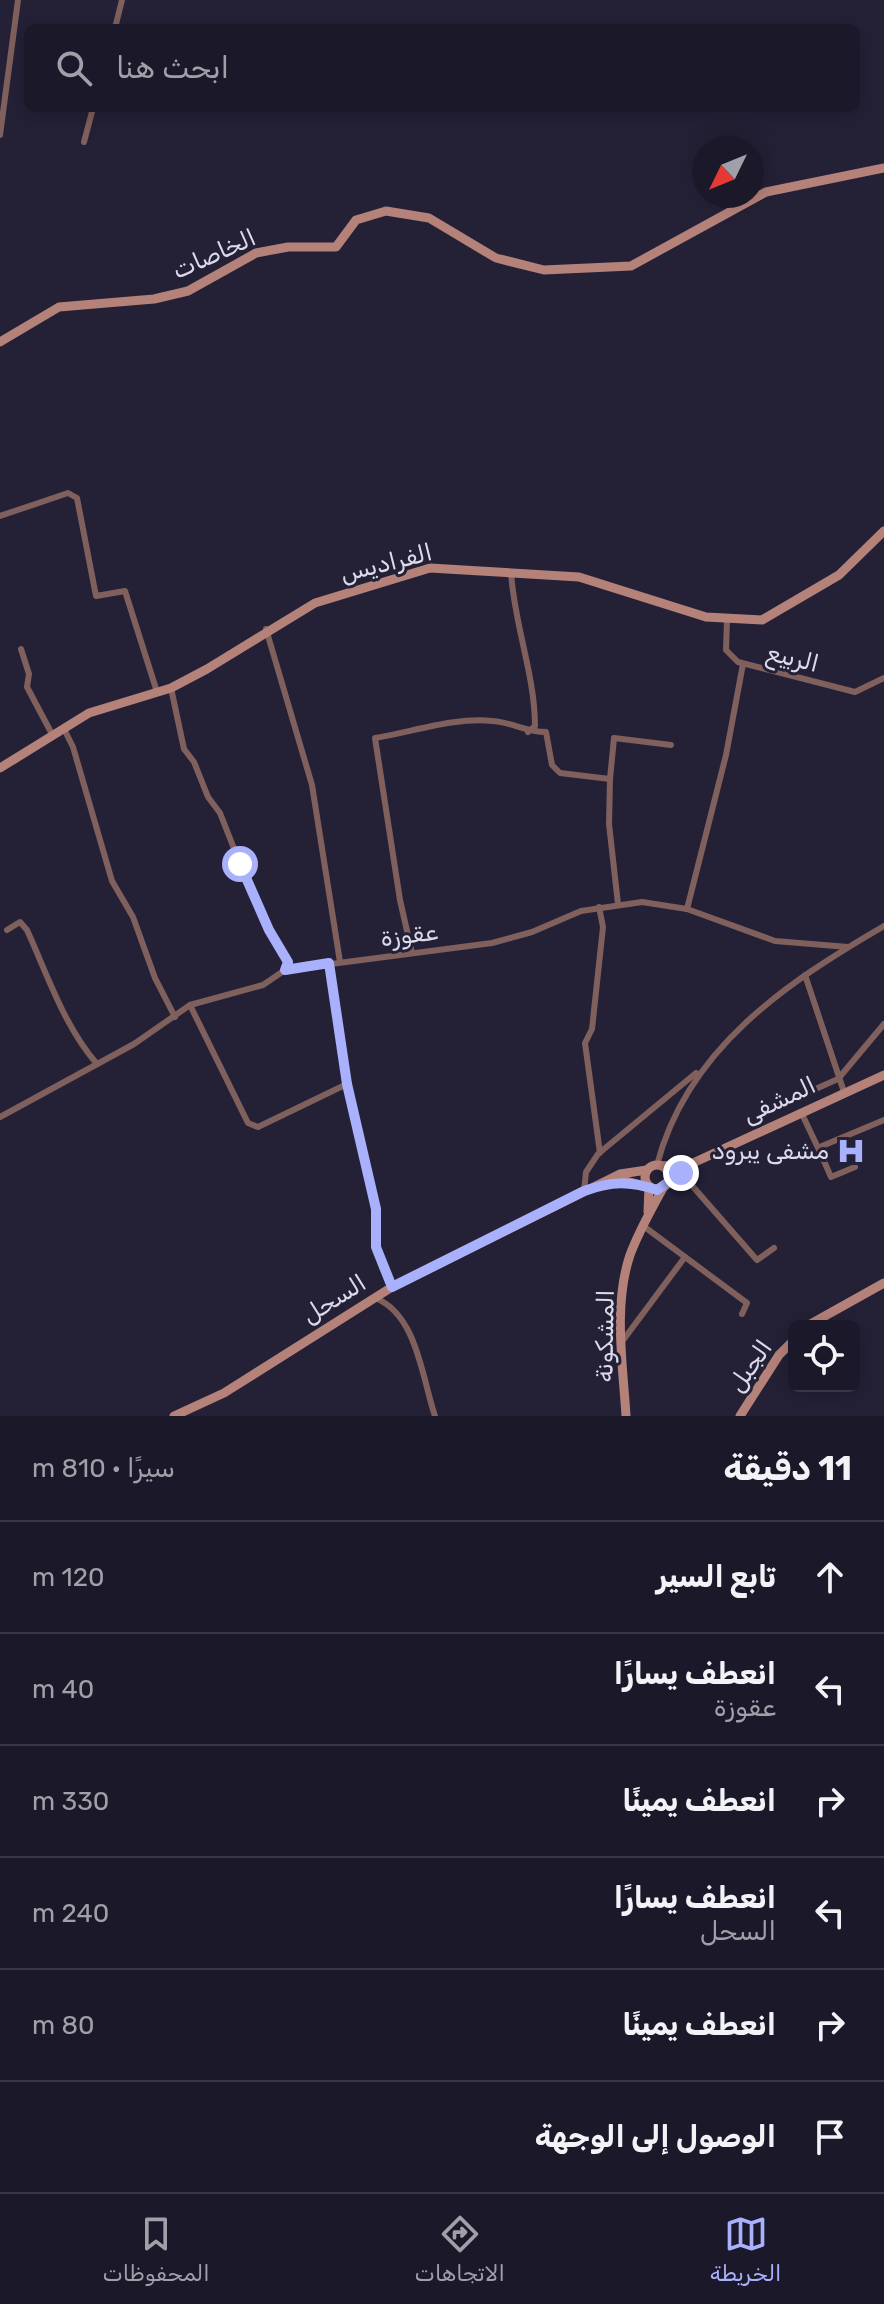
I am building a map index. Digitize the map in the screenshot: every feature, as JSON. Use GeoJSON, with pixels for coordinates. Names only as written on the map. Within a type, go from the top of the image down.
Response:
{"type":"FeatureCollection","features":[{"type":"Feature","properties":{"kind":"street"},"geometry":{"type":"LineString","coordinates":[[0,135],[18,0]]}},
{"type":"Feature","properties":{"kind":"street"},"geometry":{"type":"LineString","coordinates":[[116,24],[122,0]]}},
{"type":"Feature","properties":{"kind":"street"},"geometry":{"type":"LineString","coordinates":[[84,142],[92,112]]}},
{"type":"Feature","properties":{"kind":"street","name":"الخاصات"},"geometry":{"type":"LineString","coordinates":[[0,342],[59,307],[85,302],[154,299],[188,291],[256,253],[288,247],[336,247],[356,220],[386,211],[429,218],[496,258],[544,270],[631,266],[766,192],[884,168]]}},
{"type":"Feature","properties":{"kind":"street"},"geometry":{"type":"LineString","coordinates":[[0,516],[68,493],[77,498],[96,596],[125,591],[157,692]]}},
{"type":"Feature","properties":{"kind":"street","name":"الفراديس"},"geometry":{"type":"LineString","coordinates":[[0,768],[89,713],[171,688],[207,669],[266,629],[315,603],[430,568],[579,577],[706,617],[762,620],[839,575],[884,531]]}},
{"type":"Feature","properties":{"kind":"street"},"geometry":{"type":"LineString","coordinates":[[511,572],[513,610],[535,698],[535,726],[528,732]]}},
{"type":"Feature","properties":{"kind":"street","name":"الربيع"},"geometry":{"type":"LineString","coordinates":[[727,620],[726,650],[743,664],[855,692],[884,678]]}},
{"type":"Feature","properties":{"kind":"street"},"geometry":{"type":"LineString","coordinates":[[266,629],[312,785],[340,962]]}},
{"type":"Feature","properties":{"kind":"street"},"geometry":{"type":"LineString","coordinates":[[21,649],[29,674],[27,687],[53,736]]}},
{"type":"Feature","properties":{"kind":"street"},"geometry":{"type":"LineString","coordinates":[[687,909],[726,755],[743,664]]}},
{"type":"Feature","properties":{"kind":"street"},"geometry":{"type":"LineString","coordinates":[[171,688],[184,749],[194,762],[208,797],[220,813],[255,902],[288,962],[285,970]]}},
{"type":"Feature","properties":{"kind":"street"},"geometry":{"type":"LineString","coordinates":[[412,953],[400,900],[375,738],[471,721],[495,721],[528,732],[546,732],[552,765],[560,773],[610,779]]}},
{"type":"Feature","properties":{"kind":"street"},"geometry":{"type":"LineString","coordinates":[[64,729],[73,747],[112,881],[122,904],[133,917],[155,978],[175,1017]]}},
{"type":"Feature","properties":{"kind":"street"},"geometry":{"type":"LineString","coordinates":[[618,904],[609,824],[614,738],[671,745]]}},
{"type":"Feature","properties":{"kind":"street","name":"عقوزة"},"geometry":{"type":"LineString","coordinates":[[0,1117],[97,1064],[190,1005],[263,985],[285,970],[492,943],[599,907],[642,902],[687,909],[775,941],[848,947]]}},
{"type":"Feature","properties":{"kind":"street"},"geometry":{"type":"LineString","coordinates":[[599,907],[603,927],[592,1029],[585,1043],[600,1153]]}},
{"type":"Feature","properties":{"kind":"street"},"geometry":{"type":"LineString","coordinates":[[7,930],[20,922],[27,930],[54,994],[86,1051],[97,1064]]}},
{"type":"Feature","properties":{"kind":"street"},"geometry":{"type":"LineString","coordinates":[[584,1191],[586,1172],[600,1153],[698,1072],[756,1012],[805,975],[884,926]]}},
{"type":"Feature","properties":{"kind":"street"},"geometry":{"type":"LineString","coordinates":[[329,963],[347,1084],[376,1209],[376,1247],[392,1287]]}},
{"type":"Feature","properties":{"kind":"street"},"geometry":{"type":"LineString","coordinates":[[805,975],[844,1092]]}},
{"type":"Feature","properties":{"kind":"street"},"geometry":{"type":"LineString","coordinates":[[190,1005],[248,1123],[253,1127],[347,1084]]}},
{"type":"Feature","properties":{"kind":"street"},"geometry":{"type":"LineString","coordinates":[[764,1112],[838,1079],[884,1024]]}},
{"type":"Feature","properties":{"kind":"street"},"geometry":{"type":"LineString","coordinates":[[659,1165],[672,1124],[698,1072]]}},
{"type":"Feature","properties":{"kind":"street","name":"المشفى"},"geometry":{"type":"LineString","coordinates":[[693,1163],[884,1075]]}},
{"type":"Feature","properties":{"kind":"street"},"geometry":{"type":"LineString","coordinates":[[801,1112],[831,1177],[855,1167]]}},
{"type":"Feature","properties":{"kind":"street"},"geometry":{"type":"LineString","coordinates":[[820,1152],[822,1146],[884,1120]]}},
{"type":"Feature","properties":{"kind":"street"},"geometry":{"type":"LineString","coordinates":[[648,1212],[649,1187],[644,1177],[647,1170],[659,1165],[693,1163]]}},
{"type":"Feature","properties":{"kind":"street","name":"المشكونة"},"geometry":{"type":"LineString","coordinates":[[626,1416],[621,1343],[623,1296],[629,1258],[648,1212],[665,1187],[693,1163]]}},
{"type":"Feature","properties":{"kind":"street"},"geometry":{"type":"LineString","coordinates":[[607,1182],[626,1181],[649,1187],[665,1187],[669,1174],[659,1165]]}},
{"type":"Feature","properties":{"kind":"street","name":"السحل"},"geometry":{"type":"LineString","coordinates":[[174,1416],[224,1393],[392,1287],[620,1174],[647,1170]]}},
{"type":"Feature","properties":{"kind":"street"},"geometry":{"type":"LineString","coordinates":[[681,1173],[757,1260],[774,1248]]}},
{"type":"Feature","properties":{"kind":"street"},"geometry":{"type":"LineString","coordinates":[[642,1225],[747,1303],[742,1314]]}},
{"type":"Feature","properties":{"kind":"street"},"geometry":{"type":"LineString","coordinates":[[621,1343],[685,1257]]}},
{"type":"Feature","properties":{"kind":"street"},"geometry":{"type":"LineString","coordinates":[[818,1320],[884,1283]]}},
{"type":"Feature","properties":{"kind":"street"},"geometry":{"type":"LineString","coordinates":[[375,1298],[390,1303],[410,1336],[435,1416]]}},
{"type":"Feature","properties":{"kind":"street","name":"الجبل"},"geometry":{"type":"LineString","coordinates":[[740,1416],[788,1346]]}},
{"type":"Feature","properties":{"kind":"place","name":"مشفى يبرود"},"geometry":{"type":"Point","coordinates":[851,1151]}},
{"type":"Feature","properties":{"kind":"route"},"geometry":{"type":"LineString","coordinates":[[240,864],[255,902],[288,962],[285,970],[329,963],[347,1084],[376,1209],[376,1247],[392,1287],[584,1191],[607,1182],[626,1181],[657,1190],[681,1173]]}}]}
